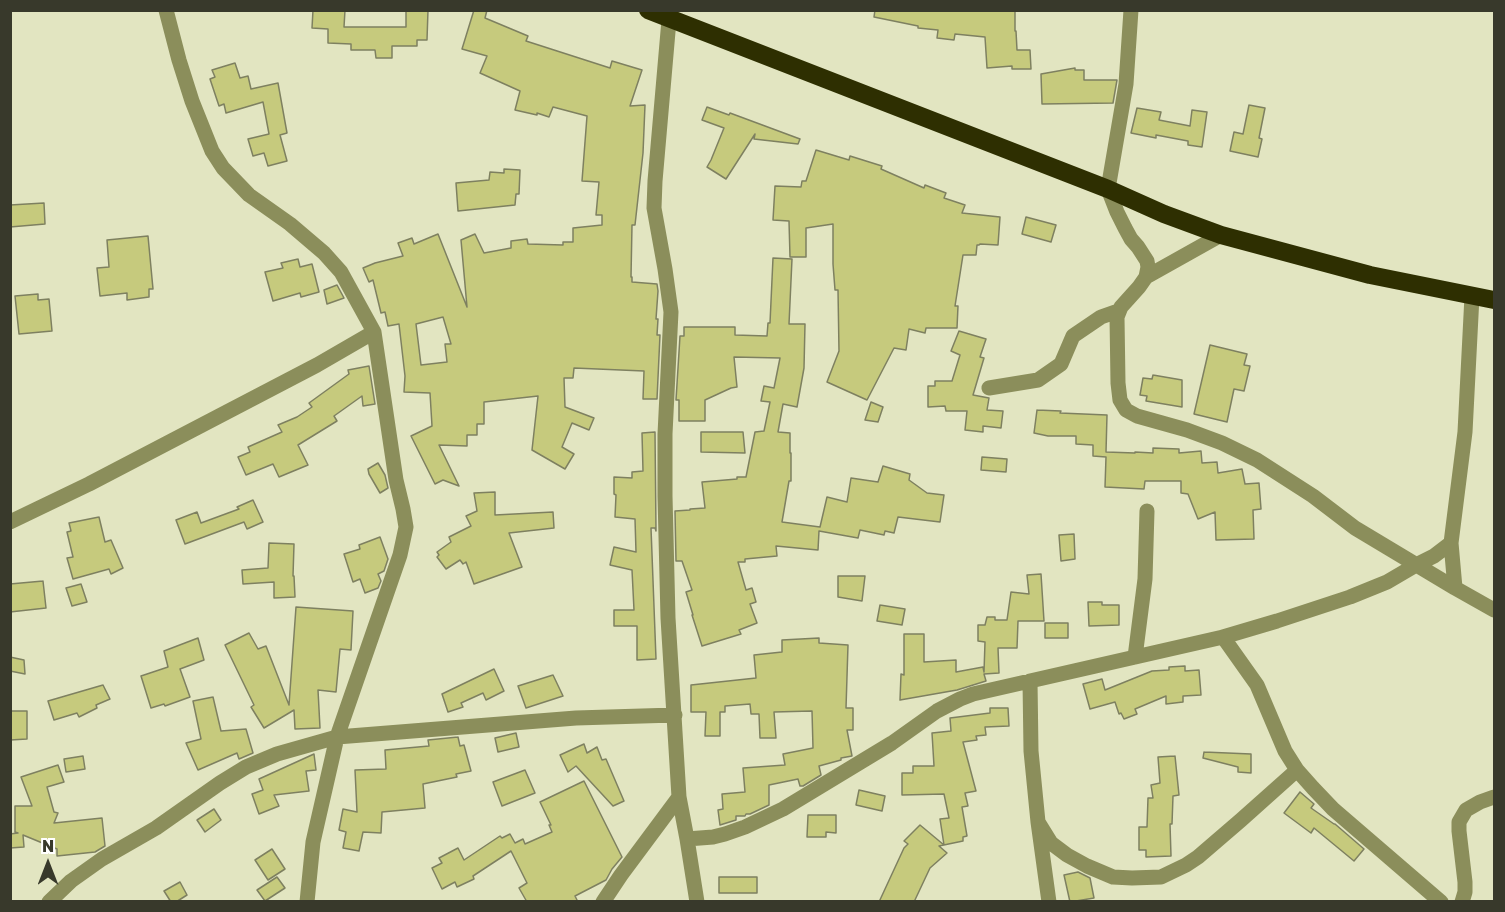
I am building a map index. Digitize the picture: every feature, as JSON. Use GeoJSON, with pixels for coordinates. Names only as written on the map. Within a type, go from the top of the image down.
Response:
{"type":"FeatureCollection","features":[{"type":"Feature","properties":{"kind":"highway"},"geometry":{"type":"LineString","coordinates":[[648,10],[1221,235],[1370,275],[1494,300]]}},
{"type":"Feature","properties":{"kind":"street"},"geometry":{"type":"LineString","coordinates":[[166,10],[192,101],[212,151],[223,168],[249,195],[290,224],[324,253],[340,272],[374,332],[396,480],[406,527],[390,587],[338,737],[313,842],[307,902]]}},
{"type":"Feature","properties":{"kind":"street"},"geometry":{"type":"LineString","coordinates":[[989,388],[1038,380],[1061,364],[1073,336],[1101,317],[1118,311],[1146,277],[1147,261],[1128,234],[1108,189],[1126,84],[1131,10]]}},
{"type":"Feature","properties":{"kind":"street"},"geometry":{"type":"LineString","coordinates":[[669,20],[654,195],[671,312],[665,434],[668,618],[680,797],[697,902]]}},
{"type":"Feature","properties":{"kind":"street"},"geometry":{"type":"LineString","coordinates":[[1146,277],[1221,235]]}},
{"type":"Feature","properties":{"kind":"street"},"geometry":{"type":"LineString","coordinates":[[1455,588],[1451,543],[1465,432],[1472,296]]}},
{"type":"Feature","properties":{"kind":"street"},"geometry":{"type":"LineString","coordinates":[[1118,311],[1118,383],[1120,400],[1126,410],[1222,442],[1257,460],[1313,496],[1355,528],[1494,610]]}},
{"type":"Feature","properties":{"kind":"street"},"geometry":{"type":"LineString","coordinates":[[10,522],[89,484],[308,370],[374,332]]}},
{"type":"Feature","properties":{"kind":"street"},"geometry":{"type":"LineString","coordinates":[[1135,657],[1145,579],[1147,511]]}},
{"type":"Feature","properties":{"kind":"street"},"geometry":{"type":"LineString","coordinates":[[687,839],[713,837],[745,827],[783,809],[892,743],[950,703],[973,694],[1223,637],[1350,597],[1387,582],[1434,556],[1451,543]]}},
{"type":"Feature","properties":{"kind":"street"},"geometry":{"type":"LineString","coordinates":[[1223,637],[1257,685],[1282,744],[1297,770],[1333,809],[1441,902]]}},
{"type":"Feature","properties":{"kind":"street"},"geometry":{"type":"LineString","coordinates":[[1030,681],[1030,751],[1049,902]]}},
{"type":"Feature","properties":{"kind":"street"},"geometry":{"type":"LineString","coordinates":[[49,902],[70,881],[156,828],[220,783],[246,767],[277,754],[338,737],[576,718],[675,715]]}},
{"type":"Feature","properties":{"kind":"street"},"geometry":{"type":"LineString","coordinates":[[1038,822],[1051,843],[1087,866],[1113,877],[1161,877],[1198,857],[1297,770]]}},
{"type":"Feature","properties":{"kind":"street"},"geometry":{"type":"LineString","coordinates":[[603,902],[625,868],[680,797]]}},
{"type":"Feature","properties":{"kind":"street"},"geometry":{"type":"LineString","coordinates":[[1462,902],[1465,882],[1459,822],[1466,810],[1494,797]]}},
{"type":"Feature","properties":{"kind":"building"},"geometry":{"type":"Polygon","coordinates":[[[313,10],[345,10],[344,27],[406,27],[406,10],[428,10],[427,40],[417,40],[417,46],[392,46],[392,58],[376,58],[375,50],[351,50],[351,44],[328,43],[328,29],[312,28],[313,10]]]}},
{"type":"Feature","properties":{"kind":"building"},"geometry":{"type":"Polygon","coordinates":[[[474,10],[487,10],[485,18],[528,36],[526,41],[610,68],[612,61],[642,70],[630,106],[645,105],[643,153],[635,225],[632,225],[631,277],[632,282],[657,284],[656,319],[658,319],[657,335],[660,335],[657,399],[643,399],[644,371],[574,368],[573,378],[564,378],[565,407],[594,418],[589,430],[572,423],[562,447],[574,454],[565,469],[532,450],[538,396],[484,402],[484,424],[477,424],[477,435],[467,435],[467,446],[439,445],[459,486],[443,480],[435,484],[411,436],[432,426],[430,393],[404,392],[405,376],[399,324],[388,326],[385,312],[381,313],[373,280],[369,282],[363,268],[403,256],[398,243],[412,238],[414,244],[438,234],[467,307],[461,240],[475,234],[484,253],[511,248],[511,241],[527,239],[528,244],[563,245],[563,242],[573,242],[573,228],[602,225],[602,215],[596,215],[599,182],[582,181],[587,116],[553,107],[549,117],[515,110],[520,91],[480,73],[487,56],[462,49],[474,10]],[[443,317],[416,324],[421,365],[447,362],[445,344],[451,344],[443,317]]]}},
{"type":"Feature","properties":{"kind":"building"},"geometry":{"type":"Polygon","coordinates":[[[875,10],[1015,10],[1017,50],[1030,50],[1031,69],[1012,69],[1012,66],[987,68],[985,37],[955,34],[954,40],[937,38],[938,30],[918,28],[918,26],[874,17],[875,10]]]}},
{"type":"Feature","properties":{"kind":"building"},"geometry":{"type":"Polygon","coordinates":[[[235,63],[240,78],[248,76],[251,89],[278,83],[287,133],[280,135],[287,161],[268,166],[264,153],[253,156],[248,139],[269,134],[263,102],[226,113],[224,104],[219,106],[210,79],[215,77],[212,70],[235,63]]]}},
{"type":"Feature","properties":{"kind":"building"},"geometry":{"type":"Polygon","coordinates":[[[1075,68],[1075,70],[1084,70],[1084,80],[1117,80],[1113,103],[1042,104],[1041,74],[1075,68]]]}},
{"type":"Feature","properties":{"kind":"building"},"geometry":{"type":"Polygon","coordinates":[[[1249,105],[1265,108],[1258,157],[1230,151],[1234,132],[1243,134],[1249,105]]]}},
{"type":"Feature","properties":{"kind":"building"},"geometry":{"type":"Polygon","coordinates":[[[707,107],[729,115],[730,113],[800,139],[798,144],[754,139],[755,134],[726,179],[707,167],[724,128],[702,120],[707,107]]]}},
{"type":"Feature","properties":{"kind":"building"},"geometry":{"type":"Polygon","coordinates":[[[1137,108],[1161,112],[1159,120],[1190,126],[1192,110],[1207,112],[1202,147],[1188,145],[1188,141],[1131,133],[1137,108]]]}},
{"type":"Feature","properties":{"kind":"building"},"geometry":{"type":"Polygon","coordinates":[[[816,150],[849,160],[850,156],[882,166],[881,169],[924,188],[925,185],[946,193],[944,198],[965,205],[962,213],[1000,217],[998,245],[980,244],[977,245],[976,255],[963,255],[955,306],[958,306],[957,328],[926,328],[925,333],[909,329],[906,350],[894,348],[867,400],[827,382],[839,351],[838,290],[835,290],[833,264],[833,224],[806,228],[806,257],[790,257],[789,221],[773,220],[775,186],[801,187],[802,181],[806,181],[816,150]]]}},
{"type":"Feature","properties":{"kind":"building"},"geometry":{"type":"Polygon","coordinates":[[[504,169],[520,170],[519,194],[516,194],[515,205],[458,211],[456,183],[489,180],[490,172],[504,173],[504,169]]]}},
{"type":"Feature","properties":{"kind":"building"},"geometry":{"type":"Polygon","coordinates":[[[44,203],[45,224],[10,227],[10,205],[44,203]]]}},
{"type":"Feature","properties":{"kind":"building"},"geometry":{"type":"Polygon","coordinates":[[[1026,217],[1056,225],[1051,242],[1022,234],[1026,217]]]}},
{"type":"Feature","properties":{"kind":"building"},"geometry":{"type":"Polygon","coordinates":[[[148,236],[153,289],[149,289],[149,297],[127,300],[127,293],[100,296],[97,268],[109,267],[107,240],[148,236]]]}},
{"type":"Feature","properties":{"kind":"building"},"geometry":{"type":"Polygon","coordinates":[[[773,258],[792,259],[789,324],[805,324],[804,368],[797,407],[783,404],[778,432],[790,433],[791,453],[791,481],[789,481],[782,522],[820,527],[827,497],[847,502],[851,478],[878,482],[883,466],[910,474],[909,480],[927,493],[944,495],[940,522],[898,517],[894,533],[885,531],[884,535],[860,530],[858,538],[819,531],[818,550],[776,546],[777,556],[745,559],[745,562],[738,562],[746,590],[752,588],[756,602],[750,604],[757,623],[739,630],[741,634],[702,646],[686,592],[692,590],[682,561],[676,561],[675,511],[705,508],[702,482],[746,477],[755,432],[764,431],[770,402],[761,401],[764,386],[774,388],[780,358],[734,357],[737,387],[705,400],[705,421],[679,421],[679,400],[676,400],[680,336],[684,336],[684,327],[735,327],[735,335],[767,336],[768,323],[770,323],[773,258]]]}},
{"type":"Feature","properties":{"kind":"building"},"geometry":{"type":"Polygon","coordinates":[[[298,259],[300,267],[312,264],[319,292],[301,297],[300,293],[273,301],[265,272],[283,268],[281,263],[298,259]]]}},
{"type":"Feature","properties":{"kind":"building"},"geometry":{"type":"Polygon","coordinates":[[[337,285],[344,298],[327,304],[324,290],[337,285]]]}},
{"type":"Feature","properties":{"kind":"building"},"geometry":{"type":"Polygon","coordinates":[[[38,294],[38,300],[49,299],[52,331],[19,334],[15,296],[38,294]]]}},
{"type":"Feature","properties":{"kind":"building"},"geometry":{"type":"Polygon","coordinates":[[[959,331],[986,339],[980,357],[984,358],[973,395],[989,398],[987,410],[1003,411],[1001,428],[983,426],[983,432],[965,430],[967,411],[946,411],[945,406],[928,407],[928,386],[935,386],[935,381],[952,381],[960,355],[951,351],[959,331]]]}},
{"type":"Feature","properties":{"kind":"building"},"geometry":{"type":"Polygon","coordinates":[[[1210,345],[1247,354],[1244,365],[1250,366],[1244,391],[1234,389],[1227,422],[1194,414],[1210,345]]]}},
{"type":"Feature","properties":{"kind":"building"},"geometry":{"type":"Polygon","coordinates":[[[369,366],[375,404],[363,406],[362,396],[334,416],[337,421],[298,445],[308,465],[279,477],[273,464],[246,475],[238,457],[250,452],[248,447],[282,432],[278,425],[297,417],[312,407],[309,403],[349,374],[348,370],[369,366]]]}},
{"type":"Feature","properties":{"kind":"building"},"geometry":{"type":"Polygon","coordinates":[[[1153,375],[1182,380],[1182,407],[1146,401],[1147,396],[1140,395],[1143,378],[1152,379],[1153,375]]]}},
{"type":"Feature","properties":{"kind":"building"},"geometry":{"type":"Polygon","coordinates":[[[871,402],[883,407],[878,422],[865,420],[871,402]]]}},
{"type":"Feature","properties":{"kind":"building"},"geometry":{"type":"Polygon","coordinates":[[[1037,410],[1107,415],[1106,452],[1153,453],[1153,448],[1179,449],[1179,453],[1201,451],[1202,463],[1217,462],[1218,473],[1242,469],[1245,484],[1259,483],[1261,509],[1253,510],[1254,539],[1216,540],[1215,512],[1198,519],[1188,494],[1181,493],[1181,481],[1145,481],[1144,489],[1105,487],[1106,457],[1093,456],[1093,445],[1076,444],[1076,436],[1048,436],[1034,433],[1037,410]]]}},
{"type":"Feature","properties":{"kind":"building"},"geometry":{"type":"Polygon","coordinates":[[[655,432],[656,531],[655,528],[651,528],[656,659],[637,660],[637,626],[614,626],[614,610],[634,610],[632,570],[610,565],[614,547],[636,552],[635,519],[615,517],[614,477],[632,478],[632,472],[643,471],[642,433],[655,432]]]}},
{"type":"Feature","properties":{"kind":"building"},"geometry":{"type":"Polygon","coordinates":[[[701,432],[743,432],[745,453],[701,452],[701,432]]]}},
{"type":"Feature","properties":{"kind":"building"},"geometry":{"type":"Polygon","coordinates":[[[982,457],[1007,459],[1006,472],[981,470],[982,457]]]}},
{"type":"Feature","properties":{"kind":"building"},"geometry":{"type":"Polygon","coordinates":[[[378,463],[385,475],[388,488],[380,493],[368,469],[378,463]]]}},
{"type":"Feature","properties":{"kind":"building"},"geometry":{"type":"Polygon","coordinates":[[[495,492],[495,515],[553,512],[554,528],[509,533],[522,567],[474,584],[466,562],[463,564],[460,560],[446,569],[437,557],[439,555],[437,552],[451,542],[449,537],[471,526],[466,516],[477,511],[474,493],[495,492]]]}},
{"type":"Feature","properties":{"kind":"building"},"geometry":{"type":"Polygon","coordinates":[[[253,500],[263,522],[247,529],[244,522],[185,544],[176,520],[197,512],[201,523],[239,509],[237,507],[253,500]]]}},
{"type":"Feature","properties":{"kind":"building"},"geometry":{"type":"Polygon","coordinates":[[[99,517],[105,542],[111,540],[123,568],[111,574],[109,569],[73,579],[67,558],[73,557],[67,532],[71,531],[69,523],[99,517]]]}},
{"type":"Feature","properties":{"kind":"building"},"geometry":{"type":"Polygon","coordinates":[[[1074,534],[1075,559],[1061,561],[1059,535],[1074,534]]]}},
{"type":"Feature","properties":{"kind":"building"},"geometry":{"type":"Polygon","coordinates":[[[380,537],[388,559],[384,571],[378,574],[381,581],[378,588],[365,593],[360,579],[353,582],[344,554],[360,549],[359,545],[380,537]]]}},
{"type":"Feature","properties":{"kind":"building"},"geometry":{"type":"Polygon","coordinates":[[[269,543],[294,544],[295,597],[274,598],[274,582],[243,584],[242,570],[268,568],[269,543]]]}},
{"type":"Feature","properties":{"kind":"building"},"geometry":{"type":"Polygon","coordinates":[[[1041,574],[1044,621],[1018,621],[1017,648],[998,648],[999,673],[984,674],[986,681],[957,690],[900,700],[901,674],[904,675],[904,634],[924,634],[924,662],[956,660],[956,672],[983,667],[984,672],[985,642],[978,641],[978,625],[985,625],[987,617],[1007,620],[1011,592],[1029,594],[1027,575],[1041,574]]]}},
{"type":"Feature","properties":{"kind":"building"},"geometry":{"type":"Polygon","coordinates":[[[838,576],[865,576],[862,601],[838,597],[838,576]]]}},
{"type":"Feature","properties":{"kind":"building"},"geometry":{"type":"Polygon","coordinates":[[[43,581],[46,608],[10,612],[10,584],[43,581]]]}},
{"type":"Feature","properties":{"kind":"building"},"geometry":{"type":"Polygon","coordinates":[[[81,584],[87,602],[72,606],[66,588],[81,584]]]}},
{"type":"Feature","properties":{"kind":"building"},"geometry":{"type":"Polygon","coordinates":[[[1088,602],[1119,605],[1119,625],[1089,626],[1088,602]]]}},
{"type":"Feature","properties":{"kind":"building"},"geometry":{"type":"Polygon","coordinates":[[[880,605],[905,609],[902,625],[877,621],[880,605]]]}},
{"type":"Feature","properties":{"kind":"building"},"geometry":{"type":"Polygon","coordinates":[[[296,607],[353,611],[351,650],[340,649],[336,692],[318,690],[320,728],[295,729],[294,710],[264,728],[251,707],[254,705],[225,645],[249,633],[258,649],[266,646],[289,705],[296,607]]]}},
{"type":"Feature","properties":{"kind":"building"},"geometry":{"type":"Polygon","coordinates":[[[1045,623],[1068,623],[1068,638],[1045,638],[1045,623]]]}},
{"type":"Feature","properties":{"kind":"building"},"geometry":{"type":"Polygon","coordinates":[[[198,638],[204,660],[180,669],[190,697],[165,706],[164,704],[151,708],[141,676],[168,667],[164,651],[198,638]]]}},
{"type":"Feature","properties":{"kind":"building"},"geometry":{"type":"Polygon","coordinates":[[[819,638],[819,643],[848,645],[846,708],[853,708],[853,730],[847,730],[852,756],[819,766],[821,775],[803,786],[800,786],[798,779],[769,785],[769,805],[745,816],[736,816],[736,820],[720,825],[718,810],[723,809],[722,794],[745,792],[743,768],[785,765],[783,754],[813,748],[812,711],[774,712],[776,738],[760,738],[759,714],[751,714],[750,704],[725,706],[725,712],[720,712],[720,736],[705,736],[706,712],[691,712],[691,685],[756,678],[754,655],[782,652],[782,640],[819,638]]]}},
{"type":"Feature","properties":{"kind":"building"},"geometry":{"type":"Polygon","coordinates":[[[10,657],[24,660],[25,674],[10,671],[10,657]]]}},
{"type":"Feature","properties":{"kind":"building"},"geometry":{"type":"Polygon","coordinates":[[[1185,666],[1185,671],[1199,670],[1201,695],[1183,696],[1183,702],[1166,704],[1166,696],[1135,709],[1137,714],[1124,719],[1121,713],[1119,714],[1115,702],[1090,709],[1083,684],[1102,679],[1105,690],[1152,671],[1185,666]]]}},
{"type":"Feature","properties":{"kind":"building"},"geometry":{"type":"Polygon","coordinates":[[[494,669],[504,691],[486,700],[483,693],[461,703],[463,707],[448,712],[442,694],[494,669]]]}},
{"type":"Feature","properties":{"kind":"building"},"geometry":{"type":"Polygon","coordinates":[[[553,675],[563,696],[526,708],[518,686],[553,675]]]}},
{"type":"Feature","properties":{"kind":"building"},"geometry":{"type":"Polygon","coordinates":[[[103,685],[110,699],[96,705],[97,708],[79,717],[77,713],[54,720],[48,701],[103,685]]]}},
{"type":"Feature","properties":{"kind":"building"},"geometry":{"type":"Polygon","coordinates":[[[213,697],[221,731],[246,729],[253,753],[239,759],[237,753],[198,770],[186,743],[201,739],[193,701],[213,697]]]}},
{"type":"Feature","properties":{"kind":"building"},"geometry":{"type":"Polygon","coordinates":[[[990,708],[1008,708],[1009,726],[985,727],[986,735],[976,736],[977,740],[963,742],[976,791],[965,793],[968,806],[962,807],[967,836],[963,837],[963,841],[944,845],[940,819],[949,818],[944,794],[902,795],[902,773],[913,773],[913,766],[934,766],[932,733],[951,731],[950,718],[990,713],[990,708]]]}},
{"type":"Feature","properties":{"kind":"building"},"geometry":{"type":"Polygon","coordinates":[[[10,711],[27,711],[27,739],[10,740],[10,711]]]}},
{"type":"Feature","properties":{"kind":"building"},"geometry":{"type":"Polygon","coordinates":[[[516,733],[519,747],[498,752],[495,738],[516,733]]]}},
{"type":"Feature","properties":{"kind":"building"},"geometry":{"type":"Polygon","coordinates":[[[458,737],[460,746],[464,745],[471,771],[456,774],[457,777],[423,784],[425,808],[382,812],[381,833],[363,832],[359,851],[343,848],[346,832],[339,830],[343,809],[357,812],[355,770],[386,769],[385,750],[429,746],[428,740],[458,737]]]}},
{"type":"Feature","properties":{"kind":"building"},"geometry":{"type":"Polygon","coordinates":[[[584,744],[587,753],[597,747],[602,760],[606,759],[624,801],[613,806],[576,766],[568,772],[560,755],[584,744]]]}},
{"type":"Feature","properties":{"kind":"building"},"geometry":{"type":"Polygon","coordinates":[[[1204,752],[1251,754],[1251,773],[1238,772],[1238,767],[1203,758],[1204,752]]]}},
{"type":"Feature","properties":{"kind":"building"},"geometry":{"type":"Polygon","coordinates":[[[314,754],[316,770],[306,771],[309,791],[274,795],[279,806],[259,814],[252,794],[263,790],[259,779],[314,754]]]}},
{"type":"Feature","properties":{"kind":"building"},"geometry":{"type":"Polygon","coordinates":[[[83,756],[85,769],[66,772],[64,759],[83,756]]]}},
{"type":"Feature","properties":{"kind":"building"},"geometry":{"type":"Polygon","coordinates":[[[1175,756],[1179,795],[1173,796],[1172,824],[1170,824],[1171,856],[1146,857],[1146,850],[1139,850],[1139,827],[1147,827],[1148,798],[1153,798],[1151,785],[1160,783],[1158,757],[1175,756]]]}},
{"type":"Feature","properties":{"kind":"building"},"geometry":{"type":"Polygon","coordinates":[[[58,765],[64,782],[47,787],[54,812],[58,813],[54,823],[102,818],[105,846],[95,852],[57,856],[57,849],[23,835],[24,847],[10,848],[10,834],[18,833],[15,832],[15,806],[32,806],[21,777],[58,765]]]}},
{"type":"Feature","properties":{"kind":"building"},"geometry":{"type":"Polygon","coordinates":[[[525,770],[535,793],[502,806],[493,782],[525,770]]]}},
{"type":"Feature","properties":{"kind":"building"},"geometry":{"type":"Polygon","coordinates":[[[584,781],[622,857],[606,880],[575,896],[578,902],[527,902],[519,888],[527,883],[511,851],[473,876],[474,879],[457,887],[455,882],[442,889],[432,868],[442,863],[439,858],[458,848],[464,860],[500,836],[502,838],[510,834],[515,843],[523,839],[525,844],[552,832],[540,802],[584,781]]]}},
{"type":"Feature","properties":{"kind":"building"},"geometry":{"type":"Polygon","coordinates":[[[859,790],[885,796],[882,811],[856,805],[859,790]]]}},
{"type":"Feature","properties":{"kind":"building"},"geometry":{"type":"Polygon","coordinates":[[[1300,792],[1314,804],[1311,808],[1335,824],[1364,849],[1354,861],[1314,828],[1311,833],[1284,813],[1300,792]]]}},
{"type":"Feature","properties":{"kind":"building"},"geometry":{"type":"Polygon","coordinates":[[[214,809],[221,820],[205,832],[197,820],[214,809]]]}},
{"type":"Feature","properties":{"kind":"building"},"geometry":{"type":"Polygon","coordinates":[[[808,815],[836,815],[836,833],[826,832],[826,837],[807,837],[808,815]]]}},
{"type":"Feature","properties":{"kind":"building"},"geometry":{"type":"Polygon","coordinates":[[[920,825],[944,845],[939,846],[947,853],[930,868],[914,902],[879,902],[908,844],[904,841],[920,825]]]}},
{"type":"Feature","properties":{"kind":"building"},"geometry":{"type":"Polygon","coordinates":[[[272,849],[285,869],[268,880],[255,860],[272,849]]]}},
{"type":"Feature","properties":{"kind":"building"},"geometry":{"type":"Polygon","coordinates":[[[1078,872],[1090,878],[1094,898],[1070,902],[1064,875],[1078,872]]]}},
{"type":"Feature","properties":{"kind":"building"},"geometry":{"type":"Polygon","coordinates":[[[277,877],[285,888],[265,901],[257,890],[277,877]]]}},
{"type":"Feature","properties":{"kind":"building"},"geometry":{"type":"Polygon","coordinates":[[[719,877],[757,877],[757,893],[719,893],[719,877]]]}},
{"type":"Feature","properties":{"kind":"building"},"geometry":{"type":"Polygon","coordinates":[[[180,882],[187,895],[176,902],[171,902],[164,891],[180,882]]]}}]}
